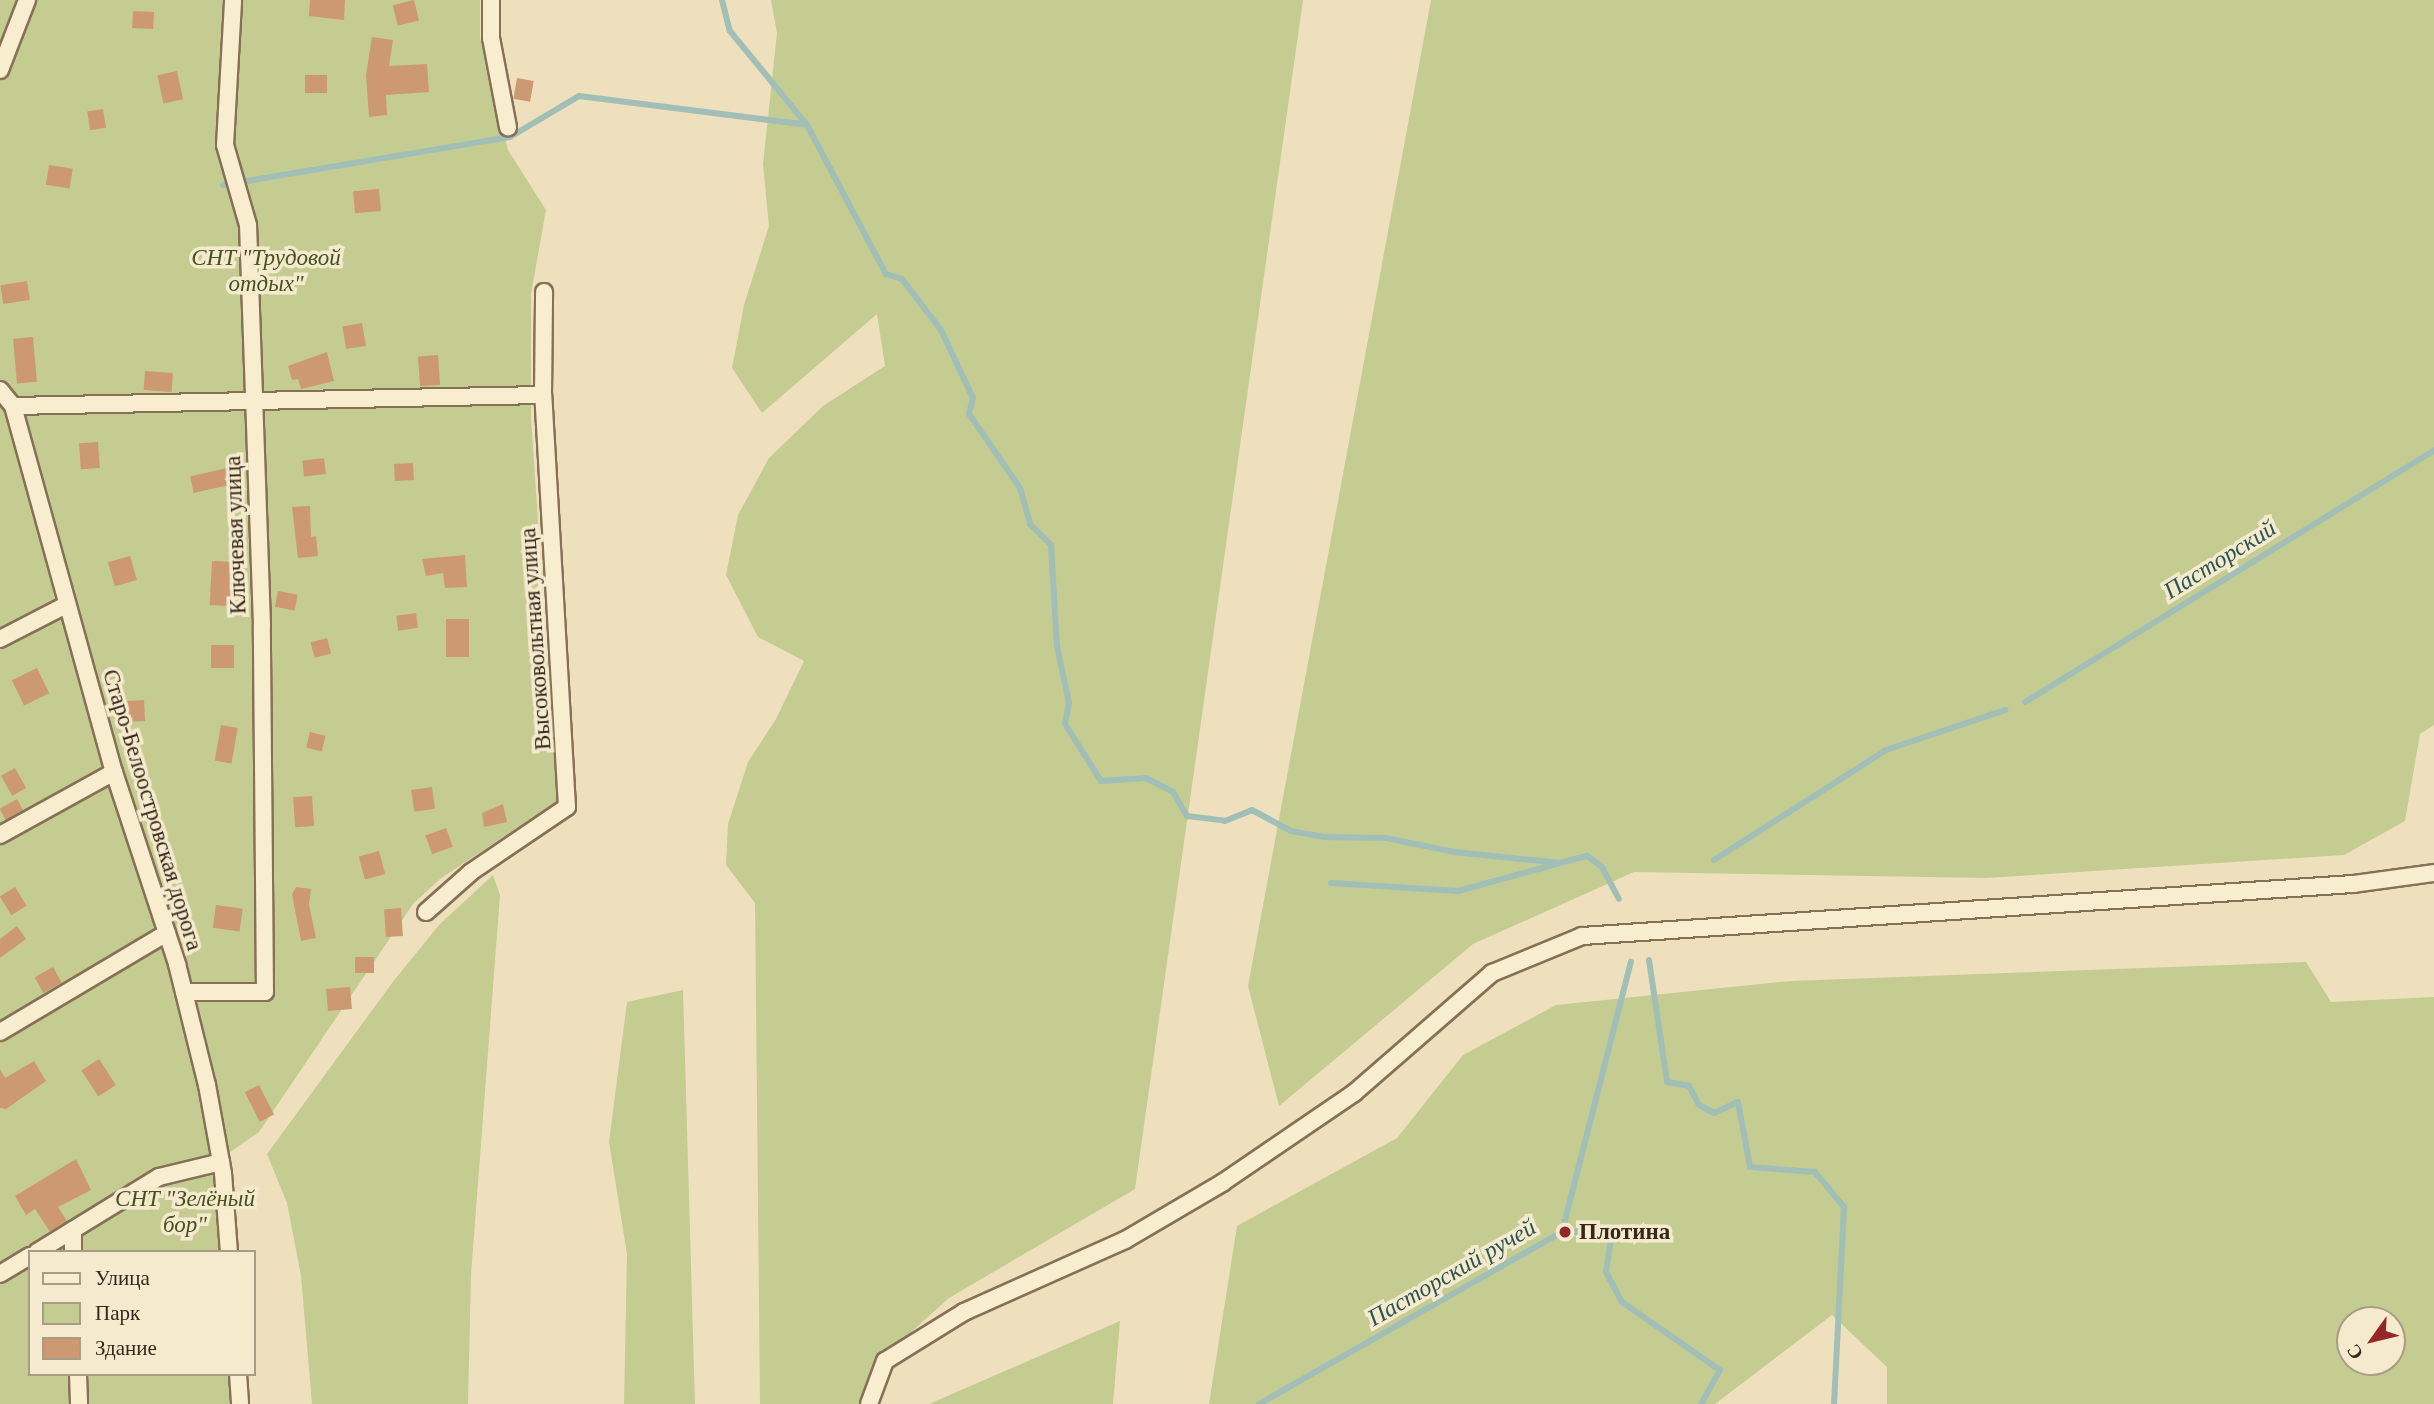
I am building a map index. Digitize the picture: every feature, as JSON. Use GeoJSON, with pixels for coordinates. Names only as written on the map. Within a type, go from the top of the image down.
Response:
{"type":"FeatureCollection","features":[{"type":"Feature","properties":{"kind":"street"},"geometry":{"type":"LineString","coordinates":[[0,70],[3,52],[27,0]]}},
{"type":"Feature","properties":{"kind":"street","name":"Ключевая улица"},"geometry":{"type":"LineString","coordinates":[[184,992],[265,992],[262,625],[248,225],[225,145],[233,0]]}},
{"type":"Feature","properties":{"kind":"street"},"geometry":{"type":"LineString","coordinates":[[491,0],[491,38],[509,127]]}},
{"type":"Feature","properties":{"kind":"street","name":"Высоковольтная улица"},"geometry":{"type":"LineString","coordinates":[[426,912],[471,872],[567,807],[543,395],[544,292]]}},
{"type":"Feature","properties":{"kind":"street","name":"Старо-Белоостровская дорога"},"geometry":{"type":"LineString","coordinates":[[0,390],[13,406],[114,772],[184,992],[221,1162],[229,1250]]}},
{"type":"Feature","properties":{"kind":"street"},"geometry":{"type":"LineString","coordinates":[[13,406],[543,395]]}},
{"type":"Feature","properties":{"kind":"street"},"geometry":{"type":"LineString","coordinates":[[0,639],[66,605]]}},
{"type":"Feature","properties":{"kind":"street"},"geometry":{"type":"LineString","coordinates":[[0,835],[114,772]]}},
{"type":"Feature","properties":{"kind":"street"},"geometry":{"type":"LineString","coordinates":[[869,1404],[885,1361],[964,1312],[1125,1240],[1223,1183],[1354,1093],[1492,974],[1582,936],[2353,884],[2434,873]]}},
{"type":"Feature","properties":{"kind":"street"},"geometry":{"type":"LineString","coordinates":[[0,1032],[167,933]]}},
{"type":"Feature","properties":{"kind":"street"},"geometry":{"type":"LineString","coordinates":[[40,1250],[159,1177],[221,1162]]}},
{"type":"Feature","properties":{"kind":"street"},"geometry":{"type":"LineString","coordinates":[[72,1230],[73,1250]]}},
{"type":"Feature","properties":{"kind":"street"},"geometry":{"type":"LineString","coordinates":[[0,1274],[28,1257]]}},
{"type":"Feature","properties":{"kind":"street"},"geometry":{"type":"LineString","coordinates":[[78,1376],[79,1404]]}},
{"type":"Feature","properties":{"kind":"street"},"geometry":{"type":"LineString","coordinates":[[238,1376],[240,1404]]}},
{"type":"Feature","properties":{"kind":"green space","name":"СНТ \"Трудовой отдых\""},"geometry":{"type":"Polygon","coordinates":[[[0,0],[480,0],[480,38],[508,150],[546,210],[531,294],[531,418],[557,801],[440,879],[413,904],[259,1132],[226,1155],[229,1250],[28,1250],[28,1376],[238,1376],[240,1404],[0,1404],[0,0]]]}},
{"type":"Feature","properties":{"kind":"green space"},"geometry":{"type":"Polygon","coordinates":[[[771,0],[1303,0],[1135,1189],[949,1298],[879,1361],[860,1404],[760,1404],[755,903],[726,865],[728,824],[748,762],[776,719],[804,661],[758,637],[726,575],[738,515],[769,458],[823,406],[885,366],[877,314],[762,413],[732,368],[744,305],[769,226],[763,164],[777,33],[771,0]]]}},
{"type":"Feature","properties":{"kind":"green space"},"geometry":{"type":"Polygon","coordinates":[[[1431,0],[2434,0],[2434,725],[2420,734],[2405,821],[2344,855],[1986,878],[1634,872],[1473,944],[1279,1106],[1248,986],[1431,0]]]}},
{"type":"Feature","properties":{"kind":"green space"},"geometry":{"type":"Polygon","coordinates":[[[493,875],[500,895],[471,1275],[468,1404],[312,1404],[301,1276],[287,1203],[267,1154],[392,983],[439,925],[493,875]]]}},
{"type":"Feature","properties":{"kind":"green space"},"geometry":{"type":"Polygon","coordinates":[[[2306,962],[2331,1002],[2434,997],[2434,1404],[1887,1404],[1887,1367],[1832,1315],[1715,1404],[1209,1404],[1237,1226],[1397,1138],[1463,1055],[1556,1005],[1791,981],[2306,962]]]}},
{"type":"Feature","properties":{"kind":"green space"},"geometry":{"type":"Polygon","coordinates":[[[683,990],[695,1404],[624,1404],[627,1254],[609,1142],[627,1002],[683,990]]]}},
{"type":"Feature","properties":{"kind":"green space"},"geometry":{"type":"Polygon","coordinates":[[[1120,1321],[1113,1404],[929,1404],[1120,1321]]]}},
{"type":"Feature","properties":{"kind":"building"},"geometry":{"type":"Polygon","coordinates":[[[310,0],[345,0],[344,20],[309,16],[310,0]]]}},
{"type":"Feature","properties":{"kind":"building"},"geometry":{"type":"Polygon","coordinates":[[[414,0],[419,20],[398,26],[393,5],[414,0]]]}},
{"type":"Feature","properties":{"kind":"building"},"geometry":{"type":"Polygon","coordinates":[[[133,11],[154,12],[153,29],[132,28],[133,11]]]}},
{"type":"Feature","properties":{"kind":"building"},"geometry":{"type":"Polygon","coordinates":[[[372,37],[393,40],[389,66],[427,64],[429,92],[386,95],[387,115],[369,117],[366,75],[372,37]]]}},
{"type":"Feature","properties":{"kind":"building"},"geometry":{"type":"Polygon","coordinates":[[[177,71],[183,99],[163,104],[157,75],[177,71]]]}},
{"type":"Feature","properties":{"kind":"building"},"geometry":{"type":"Polygon","coordinates":[[[305,75],[327,75],[327,93],[305,93],[305,75]]]}},
{"type":"Feature","properties":{"kind":"building"},"geometry":{"type":"Polygon","coordinates":[[[517,78],[534,81],[530,102],[513,99],[517,78]]]}},
{"type":"Feature","properties":{"kind":"building"},"geometry":{"type":"Polygon","coordinates":[[[103,109],[106,128],[90,130],[87,112],[103,109]]]}},
{"type":"Feature","properties":{"kind":"building"},"geometry":{"type":"Polygon","coordinates":[[[49,165],[73,169],[70,189],[46,185],[49,165]]]}},
{"type":"Feature","properties":{"kind":"building"},"geometry":{"type":"Polygon","coordinates":[[[379,189],[381,211],[355,213],[353,191],[379,189]]]}},
{"type":"Feature","properties":{"kind":"building"},"geometry":{"type":"Polygon","coordinates":[[[27,281],[30,300],[3,304],[0,285],[27,281]]]}},
{"type":"Feature","properties":{"kind":"building"},"geometry":{"type":"Polygon","coordinates":[[[362,323],[366,346],[346,349],[342,326],[362,323]]]}},
{"type":"Feature","properties":{"kind":"building"},"geometry":{"type":"Polygon","coordinates":[[[33,337],[37,382],[17,384],[13,339],[33,337]]]}},
{"type":"Feature","properties":{"kind":"building"},"geometry":{"type":"Polygon","coordinates":[[[327,352],[334,381],[301,389],[298,379],[292,380],[288,366],[327,352]]]}},
{"type":"Feature","properties":{"kind":"building"},"geometry":{"type":"Polygon","coordinates":[[[438,355],[440,385],[420,386],[418,356],[438,355]]]}},
{"type":"Feature","properties":{"kind":"building"},"geometry":{"type":"Polygon","coordinates":[[[145,371],[173,373],[172,392],[144,390],[145,371]]]}},
{"type":"Feature","properties":{"kind":"building"},"geometry":{"type":"Polygon","coordinates":[[[98,442],[100,468],[81,469],[79,443],[98,442]]]}},
{"type":"Feature","properties":{"kind":"building"},"geometry":{"type":"Polygon","coordinates":[[[324,458],[326,474],[304,477],[302,461],[324,458]]]}},
{"type":"Feature","properties":{"kind":"building"},"geometry":{"type":"Polygon","coordinates":[[[413,463],[414,480],[395,481],[394,464],[413,463]]]}},
{"type":"Feature","properties":{"kind":"building"},"geometry":{"type":"Polygon","coordinates":[[[227,468],[231,485],[194,493],[190,477],[227,468]]]}},
{"type":"Feature","properties":{"kind":"building"},"geometry":{"type":"Polygon","coordinates":[[[310,506],[311,537],[316,536],[318,556],[298,558],[292,507],[310,506]]]}},
{"type":"Feature","properties":{"kind":"building"},"geometry":{"type":"Polygon","coordinates":[[[465,555],[467,587],[445,588],[443,573],[426,576],[422,559],[465,555]]]}},
{"type":"Feature","properties":{"kind":"building"},"geometry":{"type":"Polygon","coordinates":[[[130,556],[137,580],[115,586],[108,562],[130,556]]]}},
{"type":"Feature","properties":{"kind":"building"},"geometry":{"type":"Polygon","coordinates":[[[212,561],[233,562],[231,606],[210,605],[212,561]]]}},
{"type":"Feature","properties":{"kind":"building"},"geometry":{"type":"Polygon","coordinates":[[[278,591],[298,595],[295,611],[275,607],[278,591]]]}},
{"type":"Feature","properties":{"kind":"building"},"geometry":{"type":"Polygon","coordinates":[[[416,613],[418,628],[398,631],[396,616],[416,613]]]}},
{"type":"Feature","properties":{"kind":"building"},"geometry":{"type":"Polygon","coordinates":[[[446,619],[469,619],[469,657],[446,657],[446,619]]]}},
{"type":"Feature","properties":{"kind":"building"},"geometry":{"type":"Polygon","coordinates":[[[327,638],[331,653],[315,658],[311,642],[327,638]]]}},
{"type":"Feature","properties":{"kind":"building"},"geometry":{"type":"Polygon","coordinates":[[[211,645],[234,645],[234,668],[211,668],[211,645]]]}},
{"type":"Feature","properties":{"kind":"building"},"geometry":{"type":"Polygon","coordinates":[[[37,668],[49,693],[24,705],[12,680],[37,668]]]}},
{"type":"Feature","properties":{"kind":"building"},"geometry":{"type":"Polygon","coordinates":[[[144,700],[145,721],[128,722],[127,701],[144,700]]]}},
{"type":"Feature","properties":{"kind":"building"},"geometry":{"type":"Polygon","coordinates":[[[221,725],[238,728],[231,763],[215,760],[221,725]]]}},
{"type":"Feature","properties":{"kind":"building"},"geometry":{"type":"Polygon","coordinates":[[[310,732],[326,736],[322,751],[306,748],[310,732]]]}},
{"type":"Feature","properties":{"kind":"building"},"geometry":{"type":"Polygon","coordinates":[[[15,768],[26,788],[12,796],[1,776],[15,768]]]}},
{"type":"Feature","properties":{"kind":"building"},"geometry":{"type":"Polygon","coordinates":[[[432,787],[435,809],[414,812],[411,790],[432,787]]]}},
{"type":"Feature","properties":{"kind":"building"},"geometry":{"type":"Polygon","coordinates":[[[312,796],[314,826],[295,827],[293,797],[312,796]]]}},
{"type":"Feature","properties":{"kind":"building"},"geometry":{"type":"Polygon","coordinates":[[[17,799],[23,810],[6,820],[0,808],[17,799]]]}},
{"type":"Feature","properties":{"kind":"building"},"geometry":{"type":"Polygon","coordinates":[[[503,804],[507,822],[484,827],[482,813],[503,804]]]}},
{"type":"Feature","properties":{"kind":"building"},"geometry":{"type":"Polygon","coordinates":[[[446,828],[453,847],[432,854],[425,836],[446,828]]]}},
{"type":"Feature","properties":{"kind":"building"},"geometry":{"type":"Polygon","coordinates":[[[379,851],[385,874],[365,880],[359,856],[379,851]]]}},
{"type":"Feature","properties":{"kind":"building"},"geometry":{"type":"Polygon","coordinates":[[[15,887],[27,906],[11,915],[0,896],[15,887]]]}},
{"type":"Feature","properties":{"kind":"building"},"geometry":{"type":"Polygon","coordinates":[[[296,887],[311,889],[309,904],[316,938],[301,941],[292,894],[296,887]]]}},
{"type":"Feature","properties":{"kind":"building"},"geometry":{"type":"Polygon","coordinates":[[[216,905],[243,909],[240,932],[213,928],[216,905]]]}},
{"type":"Feature","properties":{"kind":"building"},"geometry":{"type":"Polygon","coordinates":[[[401,908],[403,936],[386,937],[384,909],[401,908]]]}},
{"type":"Feature","properties":{"kind":"building"},"geometry":{"type":"Polygon","coordinates":[[[17,926],[26,939],[0,958],[0,939],[17,926]]]}},
{"type":"Feature","properties":{"kind":"building"},"geometry":{"type":"Polygon","coordinates":[[[355,957],[374,957],[374,973],[355,973],[355,957]]]}},
{"type":"Feature","properties":{"kind":"building"},"geometry":{"type":"Polygon","coordinates":[[[53,967],[62,983],[43,993],[35,977],[53,967]]]}},
{"type":"Feature","properties":{"kind":"building"},"geometry":{"type":"Polygon","coordinates":[[[350,987],[352,1009],[328,1011],[326,989],[350,987]]]}},
{"type":"Feature","properties":{"kind":"building"},"geometry":{"type":"Polygon","coordinates":[[[99,1059],[116,1085],[98,1096],[81,1070],[99,1059]]]}},
{"type":"Feature","properties":{"kind":"building"},"geometry":{"type":"Polygon","coordinates":[[[34,1061],[46,1081],[6,1109],[0,1108],[0,1069],[5,1078],[34,1061]]]}},
{"type":"Feature","properties":{"kind":"building"},"geometry":{"type":"Polygon","coordinates":[[[259,1085],[274,1114],[260,1122],[245,1092],[259,1085]]]}},
{"type":"Feature","properties":{"kind":"building"},"geometry":{"type":"Polygon","coordinates":[[[76,1159],[91,1190],[58,1207],[67,1221],[50,1232],[35,1209],[26,1215],[15,1196],[76,1159]]]}},
{"type":"Feature","properties":{"kind":"waterway"},"geometry":{"type":"LineString","coordinates":[[722,0],[730,31],[807,125]]}},
{"type":"Feature","properties":{"kind":"waterway"},"geometry":{"type":"LineString","coordinates":[[223,185],[510,137],[579,96],[807,125],[886,274],[902,279],[941,330],[973,398],[969,414],[1020,488],[1030,524],[1051,545],[1057,646],[1069,703],[1065,724],[1101,781],[1146,778],[1173,792],[1187,816],[1225,821],[1252,810],[1291,831],[1324,837],[1386,838],[1454,852],[1560,863],[1587,856],[1602,867],[1619,899]]}},
{"type":"Feature","properties":{"kind":"waterway","name":"Пасторский"},"geometry":{"type":"LineString","coordinates":[[2025,702],[2434,450]]}},
{"type":"Feature","properties":{"kind":"waterway"},"geometry":{"type":"LineString","coordinates":[[1714,860],[1886,750],[2005,710]]}},
{"type":"Feature","properties":{"kind":"waterway"},"geometry":{"type":"LineString","coordinates":[[1331,883],[1458,891],[1557,864]]}},
{"type":"Feature","properties":{"kind":"waterway"},"geometry":{"type":"LineString","coordinates":[[1649,960],[1667,1082],[1689,1086],[1699,1105],[1714,1113],[1738,1102],[1750,1167],[1815,1172],[1844,1207],[1834,1404]]}},
{"type":"Feature","properties":{"kind":"waterway"},"geometry":{"type":"LineString","coordinates":[[1562,1232],[1631,962]]}},
{"type":"Feature","properties":{"kind":"waterway","name":"Пасторский ручей"},"geometry":{"type":"LineString","coordinates":[[1259,1404],[1562,1232],[1612,1231],[1606,1272],[1622,1302],[1720,1370],[1701,1404]]}},
{"type":"Feature","properties":{"kind":"place","name":"Плотина"},"geometry":{"type":"Point","coordinates":[1565,1232]}},
{"type":"Feature","properties":{"kind":"park label","name":"СНТ \"Зелёный бор\""},"geometry":{"type":"Point","coordinates":[185,1212]}}]}
